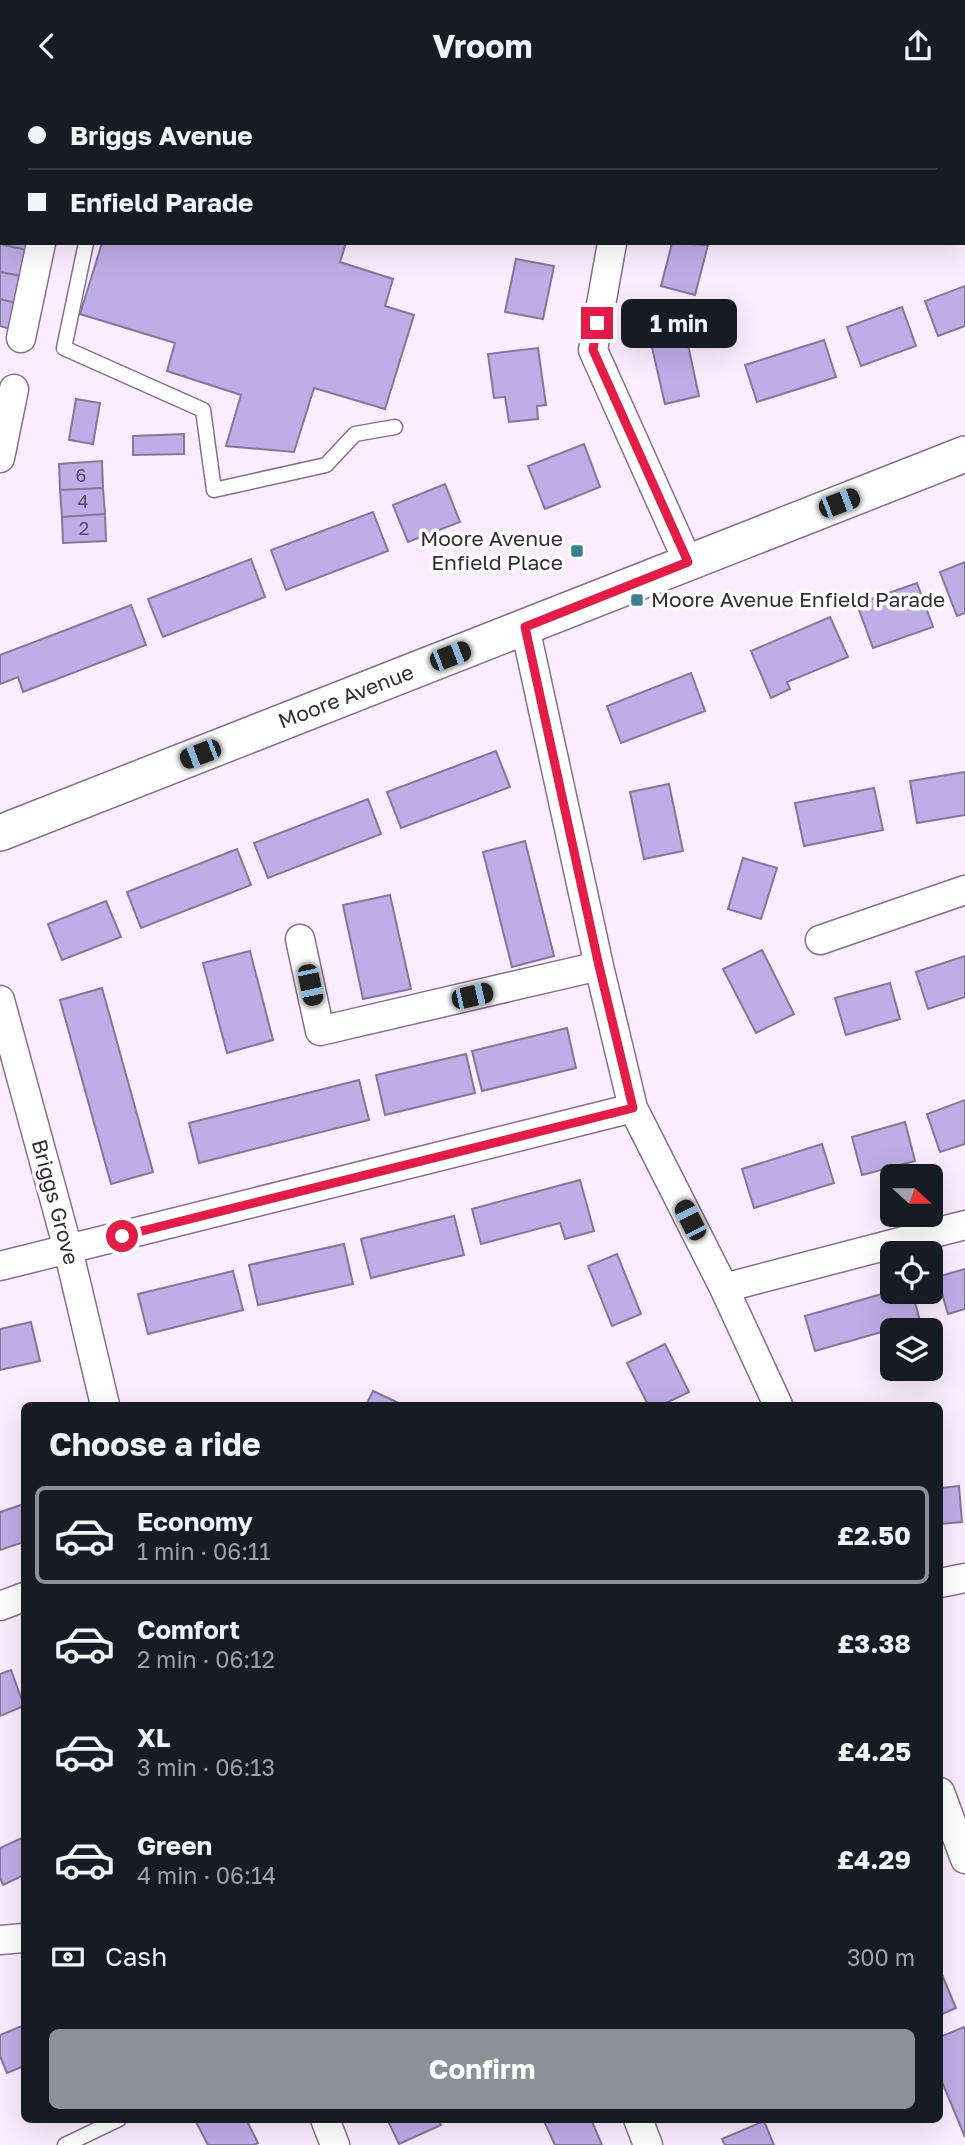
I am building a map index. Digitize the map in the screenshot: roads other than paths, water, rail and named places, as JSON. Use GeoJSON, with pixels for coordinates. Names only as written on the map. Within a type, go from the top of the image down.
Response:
{"type":"FeatureCollection","features":[{"type":"Feature","properties":{"kind":"street"},"geometry":{"type":"LineString","coordinates":[[21,338],[41,245]]}},
{"type":"Feature","properties":{"kind":"street"},"geometry":{"type":"LineString","coordinates":[[612,245],[593,350],[688,562]]}},
{"type":"Feature","properties":{"kind":"street"},"geometry":{"type":"LineString","coordinates":[[0,458],[14,389]]}},
{"type":"Feature","properties":{"kind":"street","name":"Moore Avenue"},"geometry":{"type":"LineString","coordinates":[[0,833],[965,454]]}},
{"type":"Feature","properties":{"kind":"street"},"geometry":{"type":"LineString","coordinates":[[525,627],[633,1108],[724,1288],[777,1402]]}},
{"type":"Feature","properties":{"kind":"street"},"geometry":{"type":"LineString","coordinates":[[820,940],[965,890]]}},
{"type":"Feature","properties":{"kind":"street"},"geometry":{"type":"LineString","coordinates":[[300,939],[320,1031],[599,966]]}},
{"type":"Feature","properties":{"kind":"street","name":"Briggs Grove"},"geometry":{"type":"LineString","coordinates":[[0,1000],[68,1249],[104,1402]]}},
{"type":"Feature","properties":{"kind":"street"},"geometry":{"type":"LineString","coordinates":[[0,1266],[633,1108]]}},
{"type":"Feature","properties":{"kind":"street"},"geometry":{"type":"LineString","coordinates":[[724,1288],[965,1225]]}},
{"type":"Feature","properties":{"kind":"street"},"geometry":{"type":"LineString","coordinates":[[943,1582],[965,1578]]}},
{"type":"Feature","properties":{"kind":"street"},"geometry":{"type":"LineString","coordinates":[[0,1606],[21,1598]]}},
{"type":"Feature","properties":{"kind":"street"},"geometry":{"type":"LineString","coordinates":[[943,1800],[965,1859]]}},
{"type":"Feature","properties":{"kind":"street"},"geometry":{"type":"LineString","coordinates":[[0,1940],[21,1938]]}},
{"type":"Feature","properties":{"kind":"street"},"geometry":{"type":"LineString","coordinates":[[327,2123],[335,2145]]}},
{"type":"Feature","properties":{"kind":"street"},"geometry":{"type":"LineString","coordinates":[[640,2123],[648,2145]]}},
{"type":"Feature","properties":{"kind":"lane"},"geometry":{"type":"LineString","coordinates":[[86,245],[64,348],[204,410],[214,490],[326,465],[355,434],[396,427]]}},
{"type":"Feature","properties":{"kind":"lane"},"geometry":{"type":"LineString","coordinates":[[65,2145],[111,2123]]}},
{"type":"Feature","properties":{"kind":"place","name":"Moore Avenue Enfield Place"},"geometry":{"type":"Point","coordinates":[577,551]}},
{"type":"Feature","properties":{"kind":"place","name":"Moore Avenue Enfield Parade"},"geometry":{"type":"Point","coordinates":[637,600]}}]}
